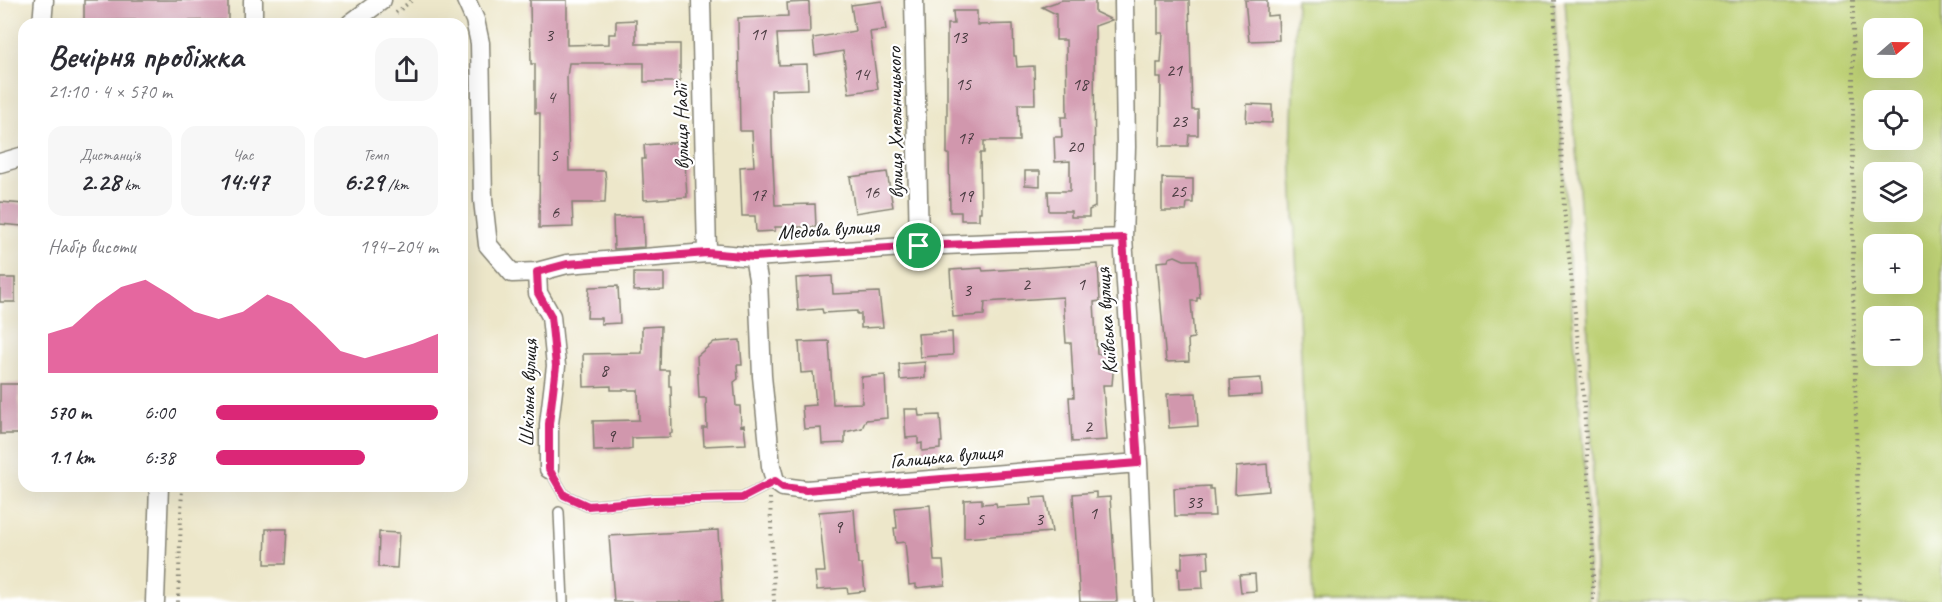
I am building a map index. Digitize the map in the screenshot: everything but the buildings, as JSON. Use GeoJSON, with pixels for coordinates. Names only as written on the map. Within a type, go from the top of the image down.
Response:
{"type":"FeatureCollection","features":[{"type":"Feature","properties":{"kind":"street"},"geometry":{"type":"LineString","coordinates":[[42,18],[44,0]]}},
{"type":"Feature","properties":{"kind":"street"},"geometry":{"type":"LineString","coordinates":[[253,0],[253,18]]}},
{"type":"Feature","properties":{"kind":"street"},"geometry":{"type":"LineString","coordinates":[[358,18],[382,0]]}},
{"type":"Feature","properties":{"kind":"street"},"geometry":{"type":"LineString","coordinates":[[466,0],[475,20],[480,43],[483,200],[488,245],[512,273],[537,272]]}},
{"type":"Feature","properties":{"kind":"street","name":"вулиця Надії"},"geometry":{"type":"LineString","coordinates":[[701,0],[707,253]]}},
{"type":"Feature","properties":{"kind":"street","name":"вулиця Хмельницького"},"geometry":{"type":"LineString","coordinates":[[914,0],[919,246]]}},
{"type":"Feature","properties":{"kind":"street","name":"Київська вулиця"},"geometry":{"type":"LineString","coordinates":[[1124,0],[1126,147],[1123,238],[1138,463],[1144,602]]}},
{"type":"Feature","properties":{"kind":"street"},"geometry":{"type":"LineString","coordinates":[[0,163],[18,158]]}},
{"type":"Feature","properties":{"kind":"street","name":"Медова вулиця"},"geometry":{"type":"LineString","coordinates":[[537,272],[567,264],[707,253],[754,257],[919,246],[1123,238]]}},
{"type":"Feature","properties":{"kind":"street"},"geometry":{"type":"LineString","coordinates":[[754,257],[758,279],[762,376],[773,473]]}},
{"type":"Feature","properties":{"kind":"street","name":"Шкільна вулиця"},"geometry":{"type":"LineString","coordinates":[[537,272],[538,293],[551,316],[556,366],[549,424],[549,469]]}},
{"type":"Feature","properties":{"kind":"street","name":"Галицька вулиця"},"geometry":{"type":"LineString","coordinates":[[773,473],[783,487],[806,490],[1138,463]]}},
{"type":"Feature","properties":{"kind":"street"},"geometry":{"type":"LineString","coordinates":[[155,602],[159,492]]}},
{"type":"Feature","properties":{"kind":"lane"},"geometry":{"type":"LineString","coordinates":[[549,469],[564,495],[588,506],[654,500],[742,498],[773,473]]}},
{"type":"Feature","properties":{"kind":"lane"},"geometry":{"type":"LineString","coordinates":[[559,512],[563,602]]}},
{"type":"Feature","properties":{"kind":"path"},"geometry":{"type":"LineString","coordinates":[[1554,0],[1564,208],[1583,390],[1593,553],[1593,602]]}},
{"type":"Feature","properties":{"kind":"path"},"geometry":{"type":"LineString","coordinates":[[1853,0],[1853,285],[1860,602]]}},
{"type":"Feature","properties":{"kind":"path"},"geometry":{"type":"LineString","coordinates":[[773,473],[770,497],[774,602]]}},
{"type":"Feature","properties":{"kind":"path"},"geometry":{"type":"LineString","coordinates":[[178,602],[182,492]]}},
{"type":"Feature","properties":{"kind":"green space"},"geometry":{"type":"Polygon","coordinates":[[[1296,0],[1554,0],[1571,298],[1587,501],[1589,602],[1313,602],[1291,152],[1296,0]]]}},
{"type":"Feature","properties":{"kind":"green space"},"geometry":{"type":"Polygon","coordinates":[[[1565,0],[1942,0],[1942,602],[1597,602],[1587,299],[1565,0]]]}},
{"type":"Feature","properties":{"kind":"route"},"geometry":{"type":"LineString","coordinates":[[1123,238],[1138,463],[806,490],[783,487],[775,481],[742,498],[654,500],[588,506],[564,495],[549,469],[549,424],[556,366],[551,316],[538,293],[537,272],[567,264],[707,253],[754,257],[919,246],[1123,238]]}}]}
